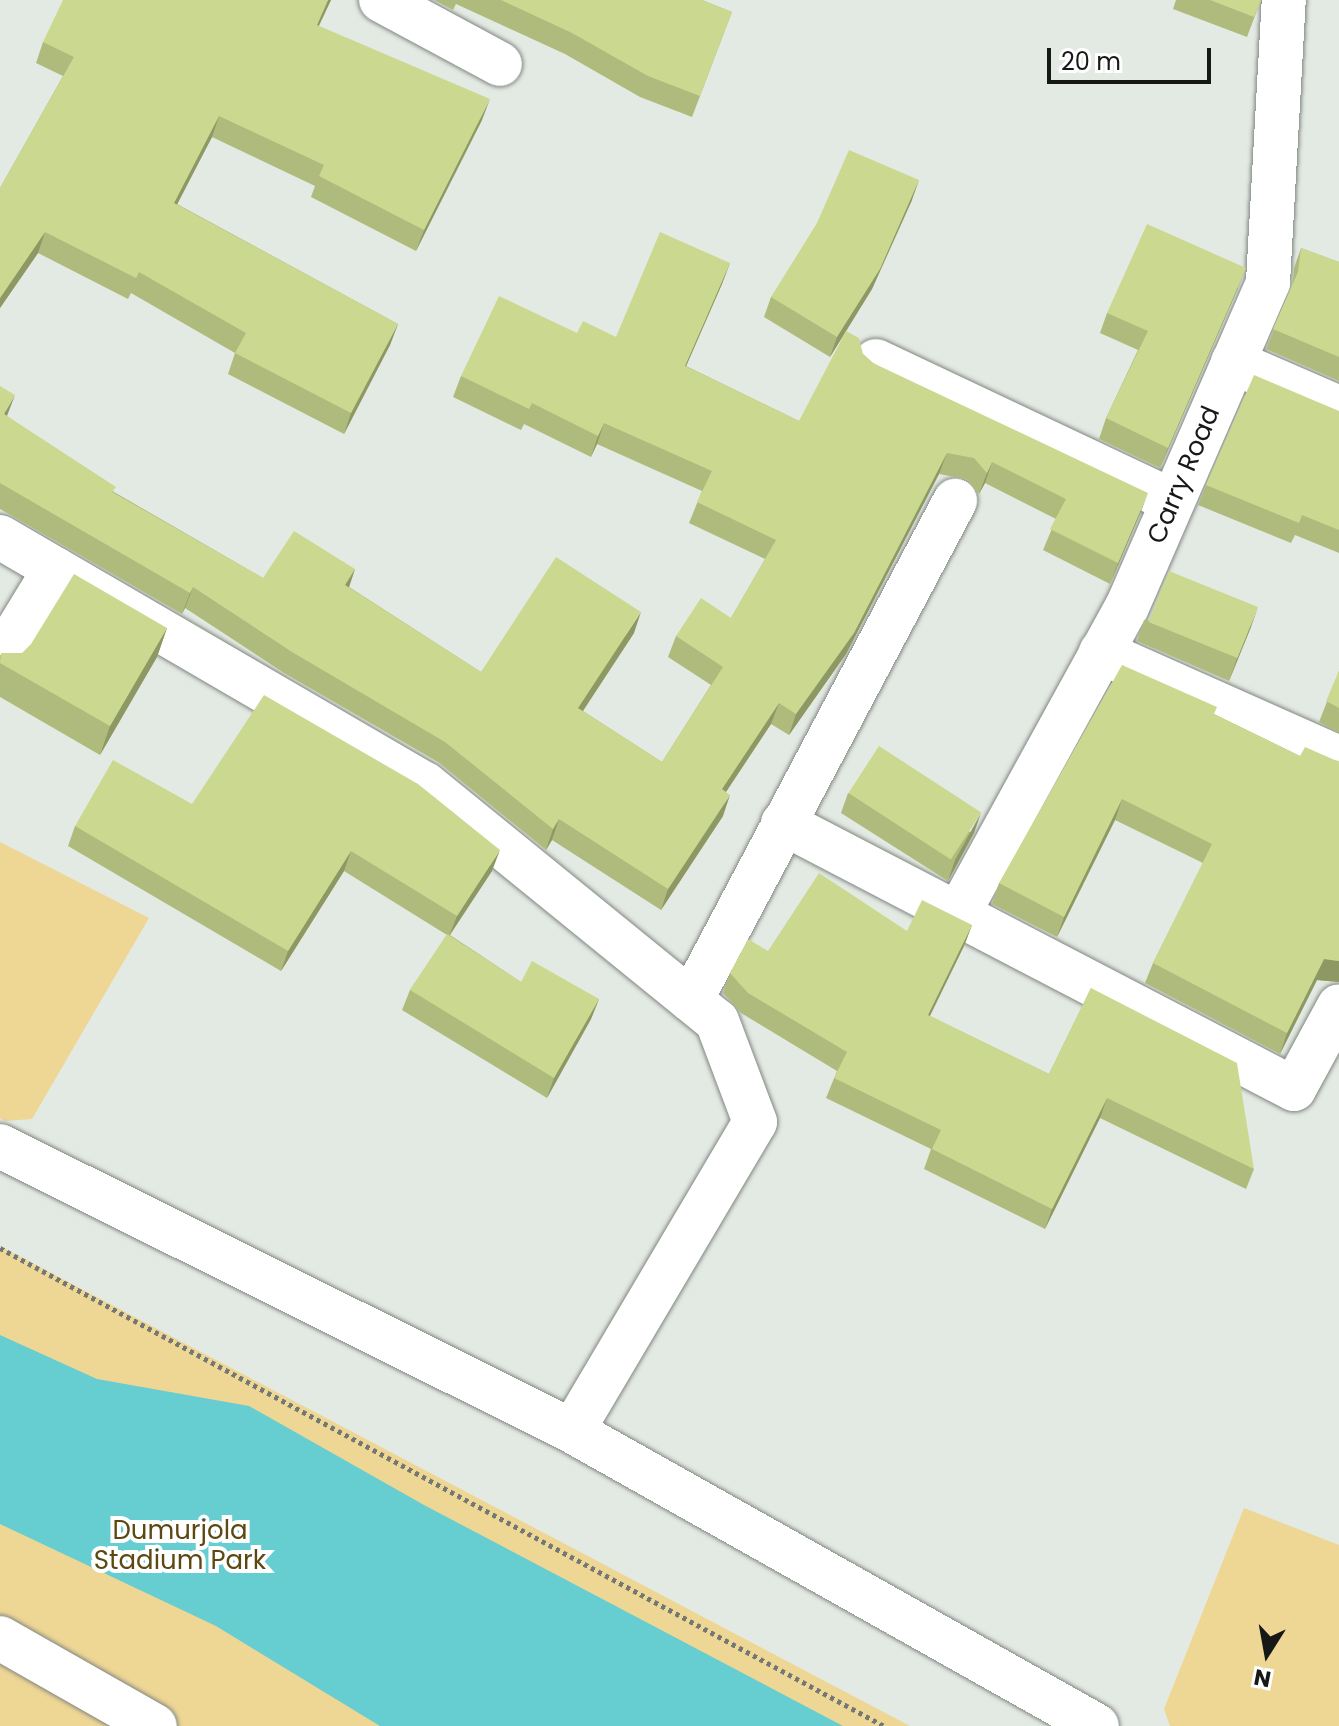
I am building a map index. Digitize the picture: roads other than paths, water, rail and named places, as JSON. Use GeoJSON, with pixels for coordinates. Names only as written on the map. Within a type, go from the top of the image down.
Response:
{"type":"FeatureCollection","features":[{"type":"Feature","properties":{"kind":"street"},"geometry":{"type":"LineString","coordinates":[[381,0],[500,64]]}},
{"type":"Feature","properties":{"kind":"street","name":"Carry Road"},"geometry":{"type":"LineString","coordinates":[[959,912],[1127,607],[1268,282],[1284,0]]}},
{"type":"Feature","properties":{"kind":"street"},"geometry":{"type":"LineString","coordinates":[[876,361],[1172,501]]}},
{"type":"Feature","properties":{"kind":"street"},"geometry":{"type":"LineString","coordinates":[[1233,362],[1339,408]]}},
{"type":"Feature","properties":{"kind":"street"},"geometry":{"type":"LineString","coordinates":[[691,1000],[955,501]]}},
{"type":"Feature","properties":{"kind":"street"},"geometry":{"type":"LineString","coordinates":[[0,537],[425,784],[717,1021],[755,1122],[572,1431]]}},
{"type":"Feature","properties":{"kind":"street"},"geometry":{"type":"LineString","coordinates":[[0,659],[55,569]]}},
{"type":"Feature","properties":{"kind":"street"},"geometry":{"type":"LineString","coordinates":[[1101,652],[1339,758]]}},
{"type":"Feature","properties":{"kind":"street"},"geometry":{"type":"LineString","coordinates":[[783,823],[1294,1089],[1339,1006]]}},
{"type":"Feature","properties":{"kind":"street"},"geometry":{"type":"LineString","coordinates":[[0,1146],[572,1431],[1097,1726]]}},
{"type":"Feature","properties":{"kind":"street"},"geometry":{"type":"LineString","coordinates":[[0,1638],[155,1726]]}},
{"type":"Feature","properties":{"kind":"water","name":"Dumurjola Stadium Park"},"geometry":{"type":"Polygon","coordinates":[[[0,1335],[97,1379],[249,1406],[424,1505],[843,1726],[380,1726],[216,1626],[0,1524],[0,1335]]]}}]}
